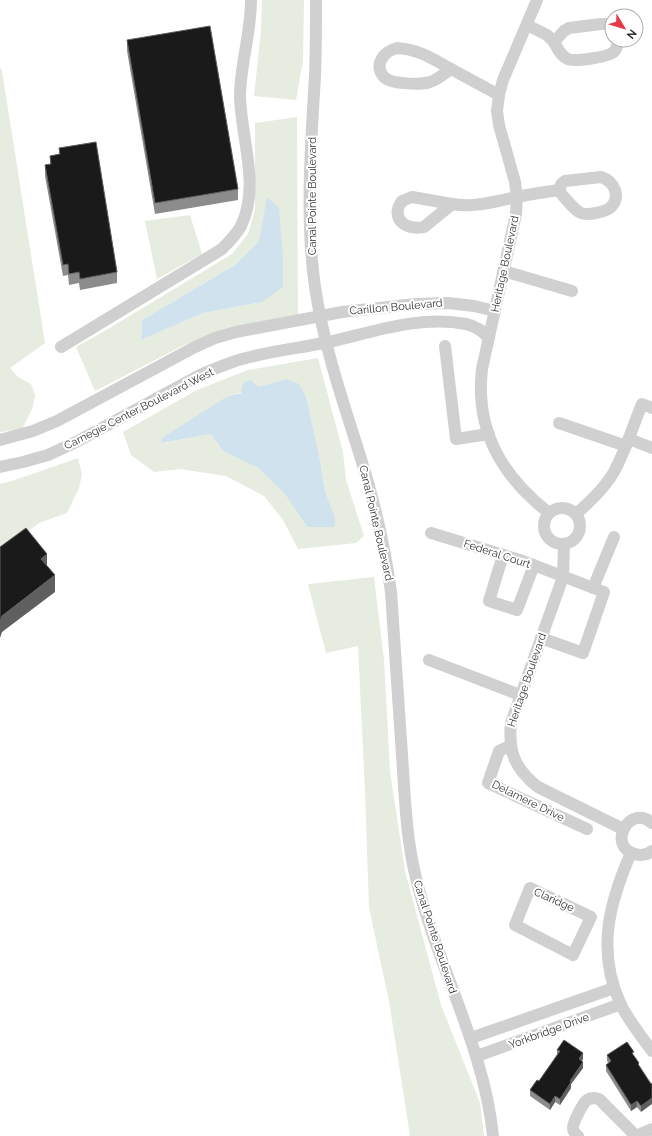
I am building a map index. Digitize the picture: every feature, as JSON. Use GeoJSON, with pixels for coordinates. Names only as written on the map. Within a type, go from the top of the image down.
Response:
{"type":"FeatureCollection","features":[{"type":"Feature","properties":{"kind":"street"},"geometry":{"type":"LineString","coordinates":[[61,347],[222,249],[233,238],[241,226],[247,209],[249,185],[240,93],[251,0]]}},
{"type":"Feature","properties":{"kind":"street","name":"Canal Pointe Boulevard"},"geometry":{"type":"LineString","coordinates":[[316,0],[315,74],[310,163],[310,231],[315,288],[325,342],[365,471],[388,572],[391,592],[407,831],[415,877],[425,914],[477,1056],[487,1097],[494,1136]]}},
{"type":"Feature","properties":{"kind":"street","name":"Heritage Boulevard"},"geometry":{"type":"LineString","coordinates":[[537,0],[503,80],[499,95],[497,111],[499,125],[515,182],[517,197],[516,214],[482,369],[482,395],[484,413],[489,434],[507,471],[518,485],[549,513]]}},
{"type":"Feature","properties":{"kind":"street"},"geometry":{"type":"LineString","coordinates":[[554,42],[564,31],[569,28],[604,24]]}},
{"type":"Feature","properties":{"kind":"street"},"geometry":{"type":"LineString","coordinates":[[527,25],[547,35],[554,42],[563,56],[569,59],[575,60],[609,55],[616,48]]}},
{"type":"Feature","properties":{"kind":"street"},"geometry":{"type":"LineString","coordinates":[[451,69],[432,82],[424,84],[389,81],[380,72],[381,59],[385,54],[397,48],[408,48],[419,51],[499,95]]}},
{"type":"Feature","properties":{"kind":"street"},"geometry":{"type":"LineString","coordinates":[[452,204],[472,206],[560,190]]}},
{"type":"Feature","properties":{"kind":"street"},"geometry":{"type":"LineString","coordinates":[[504,270],[572,291]]}},
{"type":"Feature","properties":{"kind":"street","name":"Carillon Boulevard"},"geometry":{"type":"LineString","coordinates":[[321,317],[342,312],[416,304],[448,303],[474,306],[495,311]]}},
{"type":"Feature","properties":{"kind":"street"},"geometry":{"type":"LineString","coordinates":[[0,440],[32,431],[57,420],[195,346],[215,338],[236,332],[321,317]]}},
{"type":"Feature","properties":{"kind":"street","name":"Carillon Boulevard"},"geometry":{"type":"LineString","coordinates":[[325,342],[420,322],[444,322],[475,326],[489,338]]}},
{"type":"Feature","properties":{"kind":"street","name":"Carnegie Center Boulevard West"},"geometry":{"type":"LineString","coordinates":[[0,467],[48,455],[76,442],[200,375],[221,366],[243,359],[325,342]]}},
{"type":"Feature","properties":{"kind":"street"},"geometry":{"type":"LineString","coordinates":[[445,346],[456,439],[489,434]]}},
{"type":"Feature","properties":{"kind":"street"},"geometry":{"type":"LineString","coordinates":[[576,514],[591,501],[615,471],[642,404],[652,408]]}},
{"type":"Feature","properties":{"kind":"street"},"geometry":{"type":"LineString","coordinates":[[558,423],[652,448]]}},
{"type":"Feature","properties":{"kind":"street"},"geometry":{"type":"LineString","coordinates":[[556,508],[563,508],[571,510],[576,514],[581,524],[580,532],[576,538],[571,542],[560,544],[553,542],[548,538],[544,532],[543,525],[545,518],[549,513],[556,508]]}},
{"type":"Feature","properties":{"kind":"street","name":"Federal Court"},"geometry":{"type":"LineString","coordinates":[[431,533],[534,565],[593,588]]}},
{"type":"Feature","properties":{"kind":"street"},"geometry":{"type":"LineString","coordinates":[[541,638],[583,653],[604,592],[593,588],[614,537]]}},
{"type":"Feature","properties":{"kind":"street","name":"Heritage Boulevard"},"geometry":{"type":"LineString","coordinates":[[564,544],[563,577],[511,723],[509,736],[510,746],[519,768],[527,779],[538,787],[623,829]]}},
{"type":"Feature","properties":{"kind":"street"},"geometry":{"type":"LineString","coordinates":[[503,555],[488,601],[517,610],[534,565]]}},
{"type":"Feature","properties":{"kind":"street"},"geometry":{"type":"LineString","coordinates":[[429,660],[520,695]]}},
{"type":"Feature","properties":{"kind":"street","name":"Delamere Drive"},"geometry":{"type":"LineString","coordinates":[[510,746],[500,751],[488,783],[587,829]]}},
{"type":"Feature","properties":{"kind":"street"},"geometry":{"type":"LineString","coordinates":[[652,823],[644,819],[630,821],[623,829],[621,836],[625,848],[631,853],[645,855],[652,851]]}},
{"type":"Feature","properties":{"kind":"street"},"geometry":{"type":"LineString","coordinates":[[631,853],[614,896],[609,919],[607,949],[614,988],[621,1004],[628,1017],[652,1051]]}},
{"type":"Feature","properties":{"kind":"street","name":"Claridge"},"geometry":{"type":"LineString","coordinates":[[530,888],[591,917],[573,955],[515,925],[530,888]]}},
{"type":"Feature","properties":{"kind":"street"},"geometry":{"type":"LineString","coordinates":[[591,917],[609,919]]}},
{"type":"Feature","properties":{"kind":"street","name":"Yorkbridge Drive"},"geometry":{"type":"LineString","coordinates":[[471,1038],[614,988]]}},
{"type":"Feature","properties":{"kind":"street","name":"Yorkbridge Drive"},"geometry":{"type":"LineString","coordinates":[[477,1056],[621,1004]]}},
{"type":"Feature","properties":{"kind":"street"},"geometry":{"type":"LineString","coordinates":[[578,1136],[573,1131],[572,1126],[584,1103],[588,1099],[594,1098],[599,1099],[635,1136],[652,1129]]}},
{"type":"Feature","properties":{"kind":"shaded area"},"geometry":{"type":"Polygon","coordinates":[[[262,0],[304,0],[303,61],[296,100],[254,96],[261,31],[262,0]]]}},
{"type":"Feature","properties":{"kind":"shaded area"},"geometry":{"type":"Polygon","coordinates":[[[0,67],[2,71],[45,343],[10,368],[18,377],[31,384],[35,395],[32,409],[22,429],[0,432],[0,67]]]}},
{"type":"Feature","properties":{"kind":"shaded area"},"geometry":{"type":"Polygon","coordinates":[[[297,117],[298,316],[233,328],[184,345],[95,391],[76,347],[232,254],[248,234],[255,209],[255,123],[297,117]],[[268,197],[259,241],[235,265],[142,320],[141,340],[203,313],[262,302],[268,197]]]}},
{"type":"Feature","properties":{"kind":"shaded area"},"geometry":{"type":"Polygon","coordinates":[[[190,215],[202,254],[157,279],[145,221],[190,215]]]}},
{"type":"Feature","properties":{"kind":"shaded area"},"geometry":{"type":"Polygon","coordinates":[[[318,358],[343,452],[346,480],[364,536],[356,543],[298,549],[283,520],[264,496],[226,476],[180,469],[154,472],[131,455],[123,432],[197,390],[248,370],[318,358]],[[286,379],[228,396],[162,443],[211,434],[223,451],[258,468],[284,493],[307,527],[335,517],[325,491],[320,460],[309,412],[286,379]]]}},
{"type":"Feature","properties":{"kind":"shaded area"},"geometry":{"type":"Polygon","coordinates":[[[78,458],[82,475],[79,488],[67,513],[39,523],[0,553],[0,484],[78,458]]]}},
{"type":"Feature","properties":{"kind":"shaded area"},"geometry":{"type":"Polygon","coordinates":[[[374,577],[384,660],[390,771],[405,871],[441,1005],[480,1103],[484,1136],[410,1136],[389,1001],[369,908],[358,646],[326,653],[308,584],[374,577]]]}},
{"type":"Feature","properties":{"kind":"water"},"geometry":{"type":"Polygon","coordinates":[[[267,197],[279,208],[283,257],[283,287],[262,302],[203,313],[141,340],[142,320],[235,265],[259,241],[267,197]]]}},
{"type":"Feature","properties":{"kind":"water"},"geometry":{"type":"Polygon","coordinates":[[[286,379],[299,384],[306,397],[320,460],[325,491],[335,517],[335,525],[333,527],[307,527],[284,493],[258,468],[223,451],[211,434],[161,443],[162,438],[228,396],[241,393],[243,383],[251,380],[258,387],[286,379]]]}},
{"type":"Feature","properties":{"kind":"building"},"geometry":{"type":"Polygon","coordinates":[[[210,26],[238,189],[155,203],[127,40],[210,26]]]}},
{"type":"Feature","properties":{"kind":"building"},"geometry":{"type":"Polygon","coordinates":[[[96,142],[117,272],[80,279],[79,272],[69,274],[68,264],[63,265],[45,165],[51,164],[50,156],[60,154],[59,148],[96,142]]]}},
{"type":"Feature","properties":{"kind":"building"},"geometry":{"type":"Polygon","coordinates":[[[26,528],[47,554],[41,559],[55,575],[2,616],[0,622],[0,547],[26,528]]]}},
{"type":"Feature","properties":{"kind":"building"},"geometry":{"type":"Polygon","coordinates":[[[564,1040],[583,1053],[579,1059],[583,1062],[560,1099],[555,1096],[550,1104],[530,1090],[537,1080],[539,1081],[560,1051],[557,1050],[564,1040]]]}},
{"type":"Feature","properties":{"kind":"building"},"geometry":{"type":"Polygon","coordinates":[[[627,1042],[634,1052],[632,1053],[639,1063],[638,1064],[651,1084],[652,1083],[652,1098],[641,1106],[637,1101],[631,1105],[606,1065],[611,1061],[607,1055],[627,1042]]]}}]}
